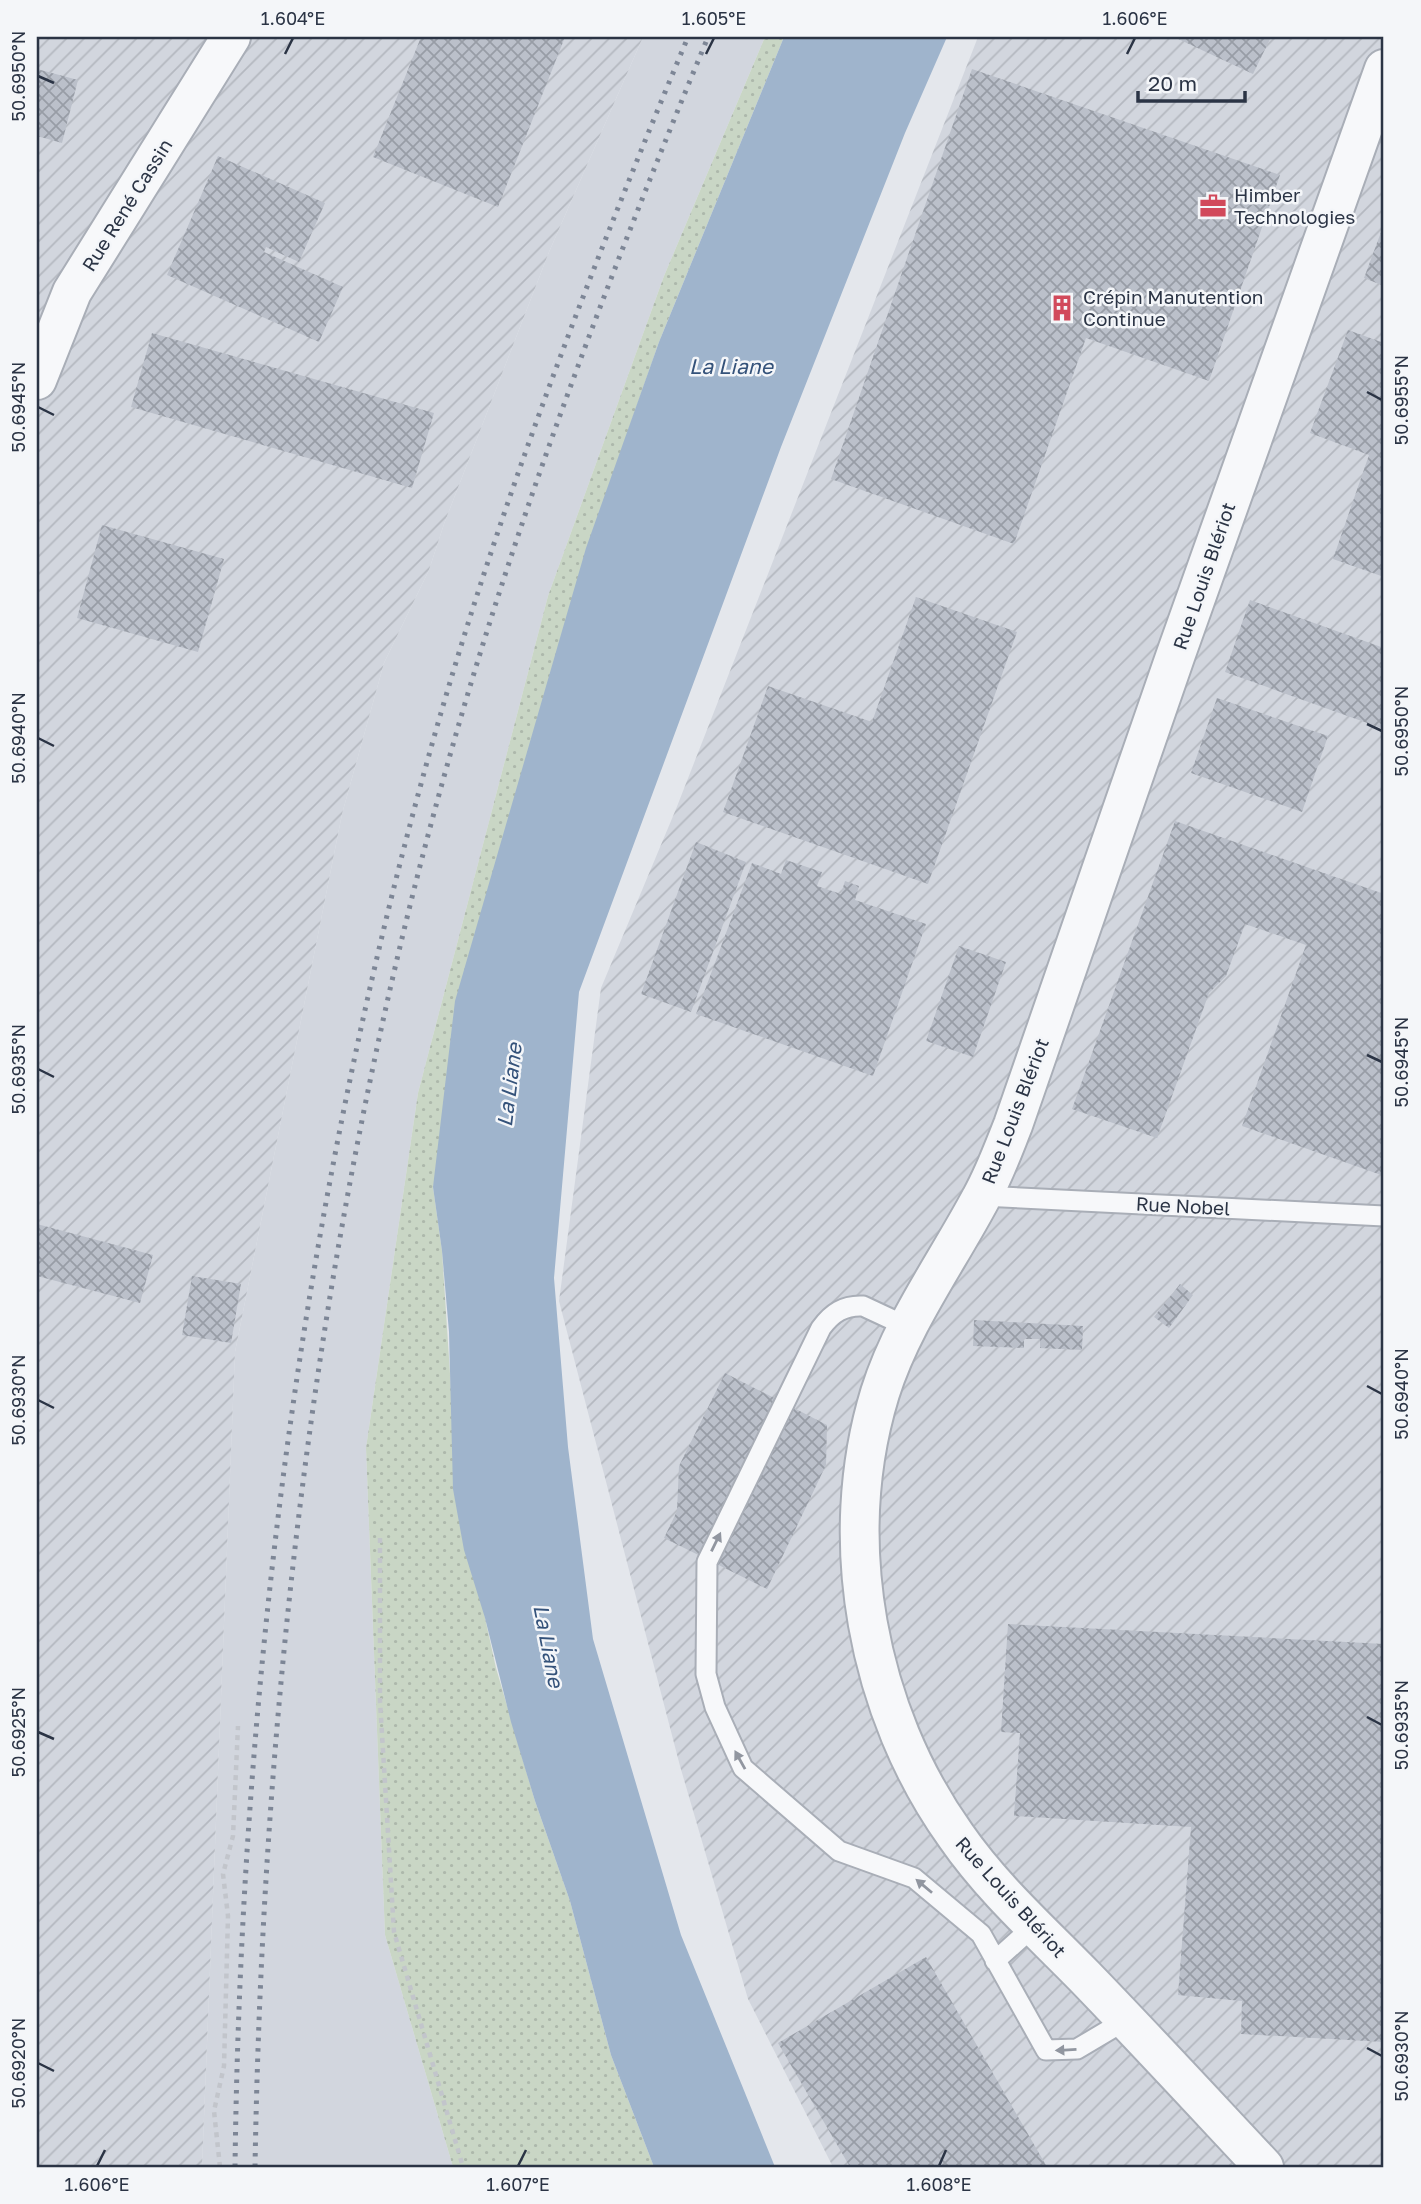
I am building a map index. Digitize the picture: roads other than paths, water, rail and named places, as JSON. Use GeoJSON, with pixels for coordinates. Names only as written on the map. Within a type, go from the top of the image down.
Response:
{"type":"FeatureCollection","features":[{"type":"Feature","properties":{"kind":"street","name":"Rue René Cassin"},"geometry":{"type":"LineString","coordinates":[[37,380],[72,292],[231,37]]}},
{"type":"Feature","properties":{"kind":"street","name":"Rue Louis Blériot"},"geometry":{"type":"LineString","coordinates":[[1264,2167],[975,1862],[954,1834],[928,1792],[892,1713],[870,1632],[863,1590],[860,1537],[865,1458],[881,1389],[908,1327],[982,1196],[1013,1125],[1185,628],[1384,69]]}},
{"type":"Feature","properties":{"kind":"lane","name":"Rue Nobel"},"geometry":{"type":"LineString","coordinates":[[982,1196],[1384,1216]]}},
{"type":"Feature","properties":{"kind":"lane"},"geometry":{"type":"LineString","coordinates":[[908,1327],[863,1306],[855,1306],[839,1310],[821,1328],[707,1562],[706,1674],[715,1707],[743,1768],[839,1851],[914,1878],[981,1934],[1046,2050],[1077,2049],[1126,2020]]}},
{"type":"Feature","properties":{"kind":"lane"},"geometry":{"type":"LineString","coordinates":[[995,1961],[1035,1925]]}},
{"type":"Feature","properties":{"kind":"water","name":"La Liane"},"geometry":{"type":"Polygon","coordinates":[[[784,37],[947,37],[905,133],[781,447],[579,992],[554,1278],[568,1447],[593,1639],[681,1935],[775,2167],[654,2167],[611,2055],[570,1901],[511,1722],[485,1618],[464,1550],[453,1489],[449,1332],[433,1187],[455,1001],[586,548],[659,342],[784,37]]]}},
{"type":"Feature","properties":{"kind":"railway"},"geometry":{"type":"LineString","coordinates":[[235,2167],[249,1815],[264,1639],[285,1464],[311,1289],[343,1116],[380,944],[424,773],[480,586],[578,309],[688,37]]}},
{"type":"Feature","properties":{"kind":"railway"},"geometry":{"type":"LineString","coordinates":[[255,2167],[260,1991],[270,1815],[285,1639],[305,1464],[331,1289],[363,1116],[401,944],[472,679],[565,401],[708,37]]}},
{"type":"Feature","properties":{"kind":"place","name":"Himber Technologies"},"geometry":{"type":"Point","coordinates":[1213,206]}},
{"type":"Feature","properties":{"kind":"place","name":"Crépin Manutention Continue"},"geometry":{"type":"Point","coordinates":[1062,308]}}]}
